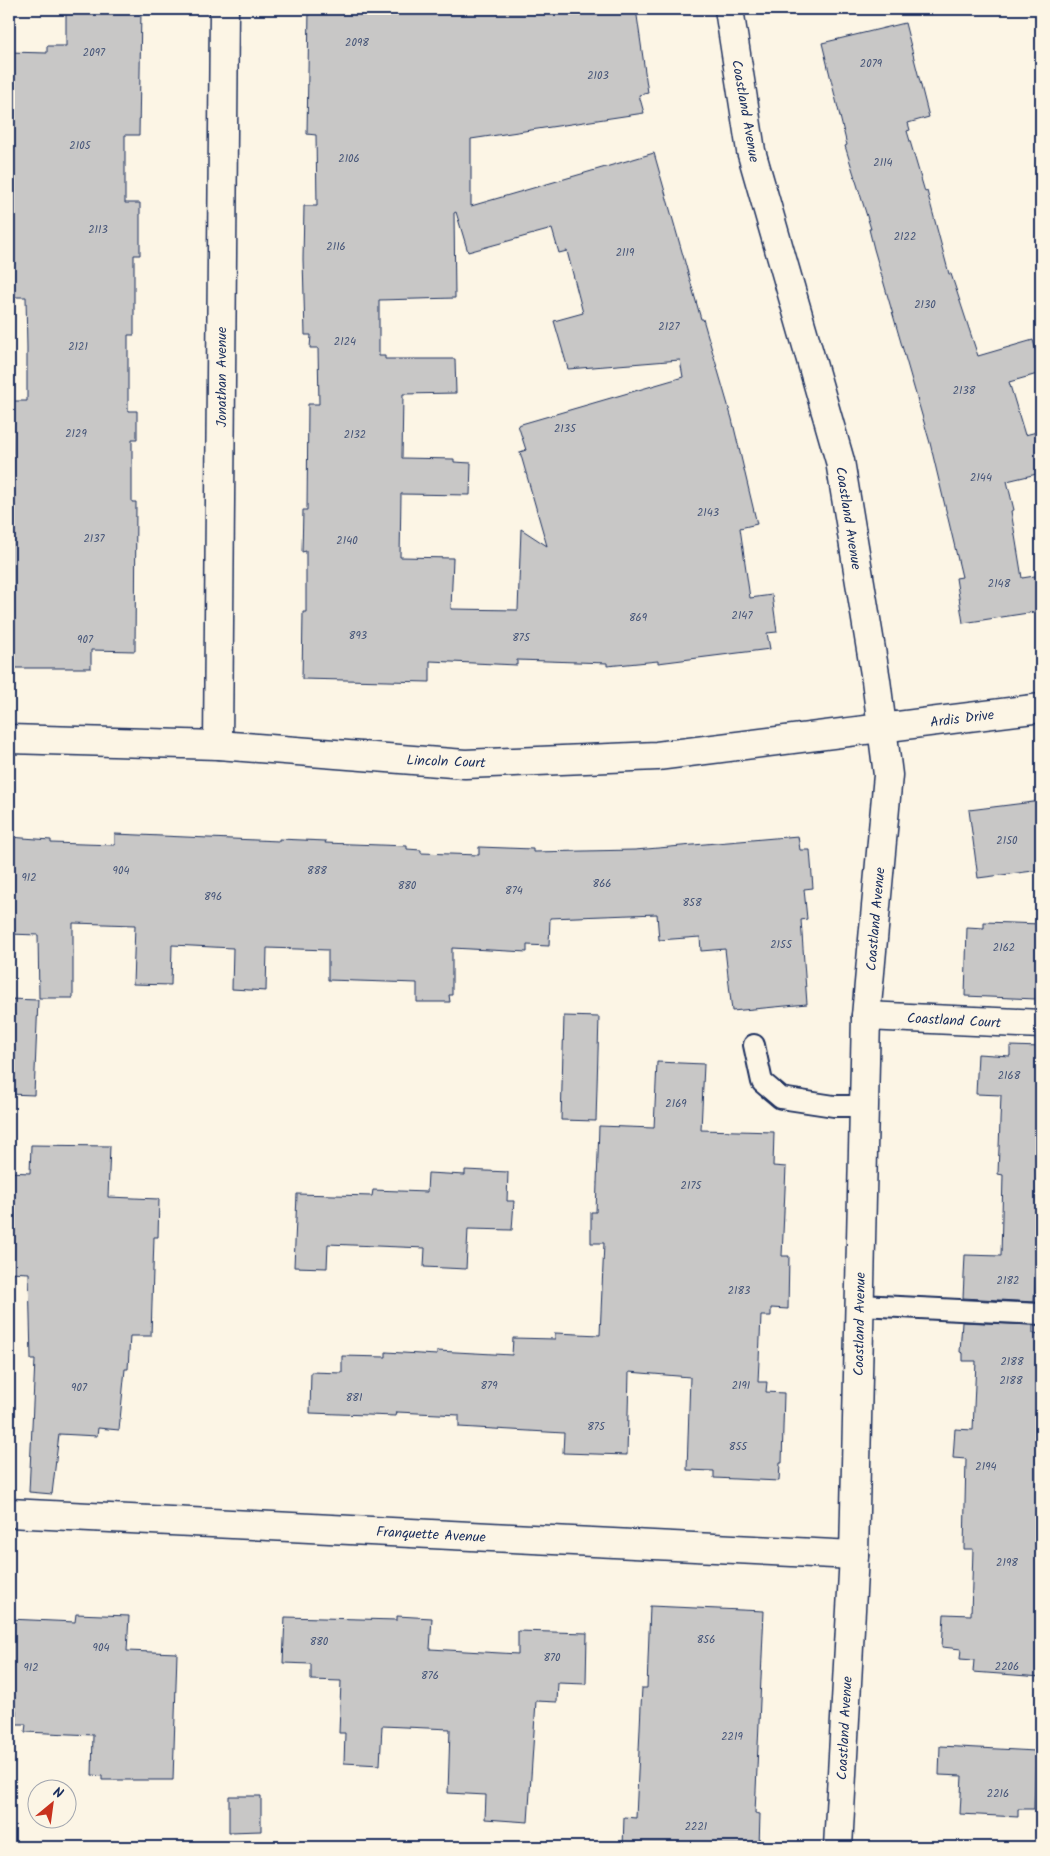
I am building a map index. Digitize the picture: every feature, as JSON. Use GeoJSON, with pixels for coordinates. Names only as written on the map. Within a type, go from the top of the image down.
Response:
{"type":"FeatureCollection","features":[{"type":"Feature","properties":{"kind":"street","name":"Jonathan Avenue"},"geometry":{"type":"LineString","coordinates":[[218,745],[224,9]]}},
{"type":"Feature","properties":{"kind":"street","name":"Coastland Avenue"},"geometry":{"type":"LineString","coordinates":[[729,9],[750,151],[840,460],[883,728],[888,776],[866,1016],[854,1555],[838,1847]]}},
{"type":"Feature","properties":{"kind":"street","name":"Ardis Drive"},"geometry":{"type":"LineString","coordinates":[[883,728],[1041,708]]}},
{"type":"Feature","properties":{"kind":"street","name":"Lincoln Court"},"geometry":{"type":"LineString","coordinates":[[9,739],[218,745],[465,764],[657,756],[883,728]]}},
{"type":"Feature","properties":{"kind":"street","name":"Coastland Court"},"geometry":{"type":"LineString","coordinates":[[866,1016],[1041,1024]]}},
{"type":"Feature","properties":{"kind":"street","name":"Franquette Avenue"},"geometry":{"type":"LineString","coordinates":[[9,1513],[854,1555]]}},
{"type":"Feature","properties":{"kind":"lane"},"geometry":{"type":"LineString","coordinates":[[754,1045],[762,1082],[780,1098],[834,1106],[864,1106]]}},
{"type":"Feature","properties":{"kind":"lane"},"geometry":{"type":"LineString","coordinates":[[860,1305],[1041,1314]]}},
{"type":"Feature","properties":{"kind":"building"},"geometry":{"type":"Polygon","coordinates":[[[66,9],[141,10],[139,135],[125,135],[125,203],[140,203],[140,255],[134,255],[134,335],[128,335],[128,411],[137,411],[137,439],[132,439],[132,502],[136,502],[135,651],[91,650],[91,668],[9,668],[9,454],[12,454],[11,401],[27,401],[27,348],[26,297],[9,297],[9,52],[47,53],[47,46],[66,46],[66,9]]]}},
{"type":"Feature","properties":{"kind":"building"},"geometry":{"type":"Polygon","coordinates":[[[309,9],[636,9],[648,93],[639,95],[644,113],[471,139],[471,206],[654,153],[701,319],[703,319],[732,419],[757,524],[740,528],[750,598],[772,595],[777,632],[767,633],[770,649],[658,663],[658,661],[607,666],[607,663],[517,660],[517,665],[430,661],[430,682],[302,679],[303,612],[306,612],[306,551],[302,552],[303,510],[307,510],[308,404],[319,404],[318,348],[310,348],[311,335],[305,335],[304,206],[317,206],[316,135],[307,134],[309,9]],[[456,212],[454,213],[455,298],[379,300],[379,356],[385,356],[385,359],[455,359],[456,393],[403,394],[402,458],[454,459],[454,462],[471,463],[470,495],[401,494],[400,557],[453,558],[451,609],[518,610],[521,529],[547,546],[520,452],[526,450],[518,425],[683,377],[680,360],[568,369],[554,321],[583,313],[567,251],[559,253],[552,229],[468,252],[456,212]]]}},
{"type":"Feature","properties":{"kind":"building"},"geometry":{"type":"Polygon","coordinates":[[[905,23],[929,117],[908,123],[910,130],[907,131],[925,192],[927,191],[949,274],[951,274],[978,356],[1033,340],[1041,368],[1041,373],[1009,382],[1025,435],[1041,431],[1041,473],[1007,481],[1014,510],[1011,511],[1022,578],[1041,575],[1041,611],[963,623],[956,578],[962,577],[930,443],[874,249],[869,229],[871,229],[845,146],[847,145],[822,43],[905,23]]]}},
{"type":"Feature","properties":{"kind":"building"},"geometry":{"type":"Polygon","coordinates":[[[1041,801],[1041,870],[978,878],[969,810],[1041,801]]]}},
{"type":"Feature","properties":{"kind":"building"},"geometry":{"type":"Polygon","coordinates":[[[115,834],[279,841],[279,839],[326,841],[325,843],[407,846],[407,849],[421,850],[421,853],[479,855],[479,847],[533,849],[533,852],[635,850],[798,836],[800,850],[810,850],[813,888],[804,889],[807,919],[801,920],[807,1004],[732,1011],[725,949],[701,951],[700,937],[659,940],[657,914],[550,918],[549,946],[527,945],[527,952],[452,948],[452,995],[449,995],[450,1002],[417,1002],[417,983],[328,980],[328,950],[267,948],[266,991],[232,989],[233,948],[172,945],[171,985],[133,984],[135,925],[73,923],[73,998],[39,998],[38,935],[9,934],[9,837],[51,840],[51,843],[115,845],[115,834]]]}},
{"type":"Feature","properties":{"kind":"building"},"geometry":{"type":"Polygon","coordinates":[[[984,922],[1041,924],[1041,966],[1037,966],[1036,999],[965,996],[967,927],[984,928],[984,922]]]}},
{"type":"Feature","properties":{"kind":"building"},"geometry":{"type":"Polygon","coordinates":[[[9,999],[38,1000],[34,1095],[9,1094],[9,999]]]}},
{"type":"Feature","properties":{"kind":"building"},"geometry":{"type":"Polygon","coordinates":[[[564,1016],[599,1017],[596,1121],[561,1120],[564,1016]]]}},
{"type":"Feature","properties":{"kind":"building"},"geometry":{"type":"Polygon","coordinates":[[[1010,1046],[1041,1047],[1041,1220],[1038,1220],[1034,1302],[963,1298],[965,1255],[1001,1256],[1003,1175],[998,1174],[1001,1095],[976,1094],[978,1054],[1010,1056],[1010,1046]]]}},
{"type":"Feature","properties":{"kind":"building"},"geometry":{"type":"Polygon","coordinates":[[[657,1062],[704,1064],[701,1130],[774,1132],[773,1166],[786,1167],[782,1256],[789,1256],[788,1309],[771,1308],[771,1316],[761,1316],[758,1382],[767,1382],[766,1392],[784,1393],[782,1463],[780,1463],[779,1481],[714,1478],[714,1471],[687,1470],[690,1377],[629,1372],[627,1455],[563,1453],[564,1433],[459,1427],[459,1415],[397,1412],[396,1416],[310,1413],[311,1372],[342,1373],[342,1356],[386,1357],[386,1352],[437,1355],[437,1351],[512,1355],[513,1338],[555,1339],[555,1333],[600,1335],[604,1243],[591,1243],[591,1212],[596,1212],[599,1126],[654,1128],[657,1062]]]}},
{"type":"Feature","properties":{"kind":"building"},"geometry":{"type":"Polygon","coordinates":[[[31,1145],[110,1146],[108,1197],[159,1199],[158,1237],[154,1237],[151,1336],[130,1336],[128,1369],[125,1369],[119,1430],[98,1428],[97,1436],[59,1434],[52,1494],[29,1492],[35,1360],[31,1360],[29,1273],[9,1272],[9,1172],[30,1173],[31,1145]]]}},
{"type":"Feature","properties":{"kind":"building"},"geometry":{"type":"Polygon","coordinates":[[[465,1170],[508,1172],[507,1201],[514,1201],[512,1230],[468,1229],[466,1269],[424,1267],[425,1248],[328,1244],[327,1268],[294,1267],[297,1194],[372,1196],[373,1190],[427,1192],[428,1173],[465,1175],[465,1170]]]}},
{"type":"Feature","properties":{"kind":"building"},"geometry":{"type":"Polygon","coordinates":[[[962,1322],[1033,1325],[1033,1333],[1041,1334],[1041,1677],[973,1672],[974,1660],[960,1659],[961,1649],[942,1647],[944,1614],[971,1615],[973,1549],[964,1549],[966,1459],[953,1458],[955,1429],[973,1430],[976,1361],[963,1361],[963,1353],[960,1352],[962,1322]]]}},
{"type":"Feature","properties":{"kind":"building"},"geometry":{"type":"Polygon","coordinates":[[[650,1606],[764,1611],[755,1813],[760,1814],[759,1847],[623,1847],[624,1817],[636,1818],[642,1688],[647,1688],[650,1606]]]}},
{"type":"Feature","properties":{"kind":"building"},"geometry":{"type":"Polygon","coordinates":[[[76,1614],[129,1616],[127,1651],[177,1653],[173,1780],[102,1780],[102,1776],[92,1775],[93,1735],[25,1732],[26,1724],[16,1724],[16,1710],[9,1710],[9,1619],[75,1622],[76,1614]]]}},
{"type":"Feature","properties":{"kind":"building"},"geometry":{"type":"Polygon","coordinates":[[[397,1616],[432,1618],[430,1649],[518,1654],[518,1631],[587,1633],[586,1684],[558,1683],[557,1702],[536,1701],[528,1822],[485,1819],[486,1795],[448,1793],[450,1729],[382,1726],[380,1765],[344,1763],[345,1733],[339,1733],[341,1681],[311,1680],[311,1664],[283,1663],[285,1617],[397,1620],[397,1616]]]}},
{"type":"Feature","properties":{"kind":"building"},"geometry":{"type":"Polygon","coordinates":[[[940,1746],[1036,1751],[1034,1809],[1018,1809],[1018,1817],[960,1814],[962,1776],[939,1775],[940,1746]]]}},
{"type":"Feature","properties":{"kind":"building"},"geometry":{"type":"Polygon","coordinates":[[[229,1796],[261,1796],[261,1831],[229,1832],[229,1796]]]}}]}
